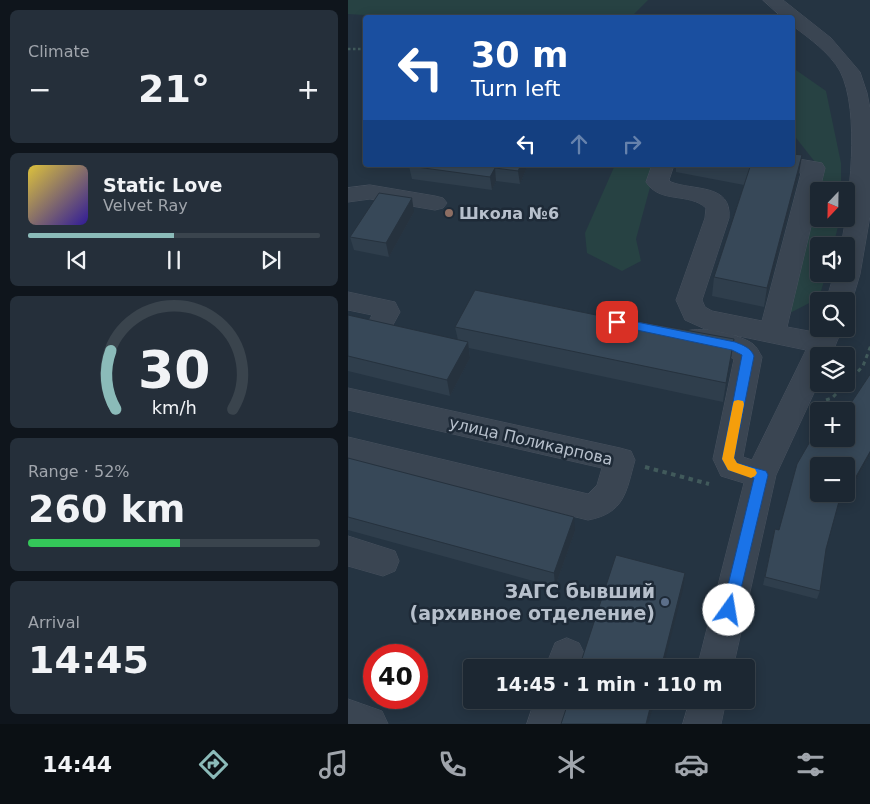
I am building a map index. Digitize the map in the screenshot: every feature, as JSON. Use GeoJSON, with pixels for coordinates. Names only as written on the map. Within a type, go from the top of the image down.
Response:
{"type":"FeatureCollection","features":[{"type":"Feature","properties":{"kind":"street"},"geometry":{"type":"LineString","coordinates":[[778,5],[790,15]]}},
{"type":"Feature","properties":{"kind":"street"},"geometry":{"type":"LineString","coordinates":[[795,20],[840,58],[856,82],[866,110],[868,133],[864,194],[855,244]]}},
{"type":"Feature","properties":{"kind":"street"},"geometry":{"type":"LineString","coordinates":[[772,334],[814,168],[795,165]]}},
{"type":"Feature","properties":{"kind":"street"},"geometry":{"type":"LineString","coordinates":[[662,167],[656,182],[658,185],[707,198],[718,207],[717,218],[691,292],[689,303],[691,310],[705,319],[772,334],[810,336]]}},
{"type":"Feature","properties":{"kind":"street"},"geometry":{"type":"LineString","coordinates":[[348,196],[370,192],[435,204]]}},
{"type":"Feature","properties":{"kind":"street"},"geometry":{"type":"LineString","coordinates":[[348,301],[386,309],[387,312],[380,325]]}},
{"type":"Feature","properties":{"kind":"street"},"geometry":{"type":"LineString","coordinates":[[672,333],[740,347],[747,353],[748,356],[728,459],[732,467],[759,485]]}},
{"type":"Feature","properties":{"kind":"street"},"geometry":{"type":"LineString","coordinates":[[717,659],[759,485],[772,448],[798,398],[826,337]]}},
{"type":"Feature","properties":{"kind":"street","name":"улица Поликарпова"},"geometry":{"type":"LineString","coordinates":[[348,399],[620,460],[609,496],[597,506],[588,507],[348,449]]}},
{"type":"Feature","properties":{"kind":"street"},"geometry":{"type":"LineString","coordinates":[[348,551],[383,561]]}},
{"type":"Feature","properties":{"kind":"street"},"geometry":{"type":"LineString","coordinates":[[546,724],[550,709]]}},
{"type":"Feature","properties":{"kind":"street"},"geometry":{"type":"LineString","coordinates":[[702,724],[706,709]]}},
{"type":"Feature","properties":{"kind":"street"},"geometry":{"type":"LineString","coordinates":[[348,717],[369,724]]}},
{"type":"Feature","properties":{"kind":"path"},"geometry":{"type":"LineString","coordinates":[[348,49],[363,49]]}},
{"type":"Feature","properties":{"kind":"path"},"geometry":{"type":"LineString","coordinates":[[855,374],[863,366],[870,344]]}},
{"type":"Feature","properties":{"kind":"path"},"geometry":{"type":"LineString","coordinates":[[620,460],[759,485]]}},
{"type":"Feature","properties":{"kind":"green space"},"geometry":{"type":"Polygon","coordinates":[[[348,0],[648,0],[633,15],[348,14],[348,0]]]}},
{"type":"Feature","properties":{"kind":"green space"},"geometry":{"type":"Polygon","coordinates":[[[795,69],[826,91],[841,163],[841,182],[812,182],[815,162],[795,137],[795,69]]]}},
{"type":"Feature","properties":{"kind":"green space"},"geometry":{"type":"Polygon","coordinates":[[[614,167],[655,167],[636,239],[641,261],[622,271],[587,253],[585,233],[614,167]]]}},
{"type":"Feature","properties":{"kind":"green space"},"geometry":{"type":"Polygon","coordinates":[[[810,192],[810,228],[838,228],[835,237],[810,237],[810,282],[824,282],[821,292],[810,292],[810,303],[790,313],[810,192]]]}},
{"type":"Feature","properties":{"kind":"building"},"geometry":{"type":"Polygon","coordinates":[[[795,154],[802,155],[767,288],[714,277],[750,167],[795,167],[795,154]]]}},
{"type":"Feature","properties":{"kind":"building"},"geometry":{"type":"Polygon","coordinates":[[[416,167],[520,167],[518,171],[495,168],[490,177],[416,167]]]}},
{"type":"Feature","properties":{"kind":"building"},"geometry":{"type":"Polygon","coordinates":[[[379,193],[412,198],[386,243],[350,237],[379,193]]]}},
{"type":"Feature","properties":{"kind":"building"},"geometry":{"type":"Polygon","coordinates":[[[475,290],[625,321],[626,319],[734,339],[726,383],[455,327],[475,290]]]}},
{"type":"Feature","properties":{"kind":"building"},"geometry":{"type":"Polygon","coordinates":[[[348,315],[468,342],[447,380],[348,356],[348,315]]]}},
{"type":"Feature","properties":{"kind":"building"},"geometry":{"type":"Polygon","coordinates":[[[871,373],[871,450],[855,478],[855,457],[810,457],[810,502],[839,502],[826,549],[820,591],[765,577],[775,529],[779,530],[797,464],[810,442],[810,447],[855,447],[855,402],[852,402],[871,373]]]}},
{"type":"Feature","properties":{"kind":"building"},"geometry":{"type":"Polygon","coordinates":[[[348,458],[574,517],[554,573],[348,517],[348,458]]]}},
{"type":"Feature","properties":{"kind":"building"},"geometry":{"type":"Polygon","coordinates":[[[616,555],[685,573],[663,659],[582,659],[616,555]]]}},
{"type":"Feature","properties":{"kind":"building"},"geometry":{"type":"Polygon","coordinates":[[[566,709],[650,709],[646,724],[561,724],[566,709]]]}},
{"type":"Feature","properties":{"kind":"slow traffic"},"geometry":{"type":"LineString","coordinates":[[738,404],[728,459],[732,467],[751,473]]}},
{"type":"Feature","properties":{"kind":"place","name":"Школа №6"},"geometry":{"type":"Point","coordinates":[449,213]}},
{"type":"Feature","properties":{"kind":"place","name":"ЗАГС бывший (архивное отделение)"},"geometry":{"type":"Point","coordinates":[665,602]}},
{"type":"Feature","properties":{"kind":"route"},"geometry":{"type":"LineString","coordinates":[[617,322],[740,347],[747,353],[748,356],[728,459],[732,467],[738,470],[761,475],[729,610]]}}]}
